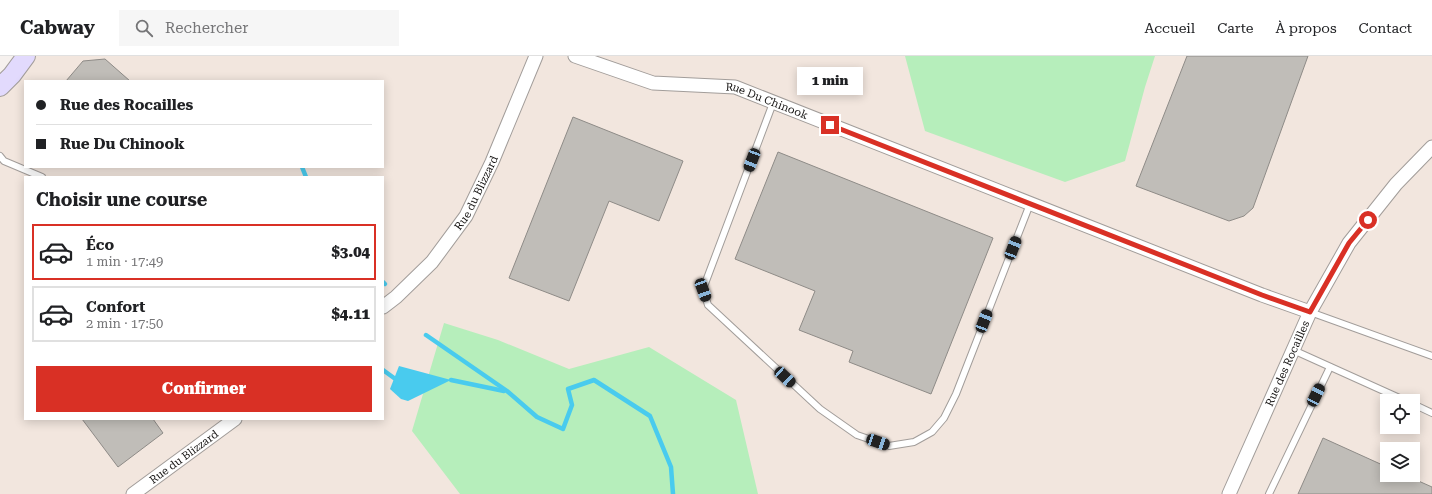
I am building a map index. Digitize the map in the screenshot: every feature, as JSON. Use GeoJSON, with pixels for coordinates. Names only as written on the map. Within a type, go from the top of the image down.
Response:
{"type":"FeatureCollection","features":[{"type":"Feature","properties":{"kind":"main road"},"geometry":{"type":"LineString","coordinates":[[0,87],[12,75],[26,56]]}},
{"type":"Feature","properties":{"kind":"street","name":"Rue du Blizzard"},"geometry":{"type":"LineString","coordinates":[[384,306],[396,297],[432,262],[466,216],[492,162],[536,56]]}},
{"type":"Feature","properties":{"kind":"street","name":"Rue Du Chinook"},"geometry":{"type":"LineString","coordinates":[[575,56],[653,83],[735,87],[1262,295],[1310,312]]}},
{"type":"Feature","properties":{"kind":"street","name":"Rue des Rocailles"},"geometry":{"type":"LineString","coordinates":[[1229,494],[1310,312],[1349,243],[1396,184],[1432,147]]}},
{"type":"Feature","properties":{"kind":"street","name":"Rue du Blizzard"},"geometry":{"type":"LineString","coordinates":[[133,494],[234,420]]}},
{"type":"Feature","properties":{"kind":"lane"},"geometry":{"type":"LineString","coordinates":[[774,103],[703,290],[708,305],[820,409],[857,435],[889,446],[914,442],[932,432],[944,418],[956,394],[1030,204]]}},
{"type":"Feature","properties":{"kind":"lane"},"geometry":{"type":"LineString","coordinates":[[0,156],[4,161],[40,176]]}},
{"type":"Feature","properties":{"kind":"lane"},"geometry":{"type":"LineString","coordinates":[[1310,312],[1432,356]]}},
{"type":"Feature","properties":{"kind":"lane"},"geometry":{"type":"LineString","coordinates":[[1293,350],[1390,394]]}},
{"type":"Feature","properties":{"kind":"lane"},"geometry":{"type":"LineString","coordinates":[[1269,494],[1330,367]]}},
{"type":"Feature","properties":{"kind":"lane"},"geometry":{"type":"LineString","coordinates":[[1420,407],[1432,413]]}},
{"type":"Feature","properties":{"kind":"shaded area"},"geometry":{"type":"Polygon","coordinates":[[[26,56],[1432,56],[1432,494],[0,494],[0,87],[26,56]]]}},
{"type":"Feature","properties":{"kind":"green space"},"geometry":{"type":"Polygon","coordinates":[[[905,56],[1155,56],[1125,161],[1065,182],[925,131],[905,56]]]}},
{"type":"Feature","properties":{"kind":"green space"},"geometry":{"type":"Polygon","coordinates":[[[444,323],[498,340],[569,369],[649,347],[736,400],[758,494],[460,494],[412,431],[444,323]]]}},
{"type":"Feature","properties":{"kind":"water"},"geometry":{"type":"Polygon","coordinates":[[[399,366],[451,380],[408,401],[401,399],[390,389],[399,366]]]}},
{"type":"Feature","properties":{"kind":"building"},"geometry":{"type":"Polygon","coordinates":[[[1187,56],[1308,56],[1253,208],[1244,216],[1229,221],[1136,186],[1187,56]]]}},
{"type":"Feature","properties":{"kind":"building"},"geometry":{"type":"Polygon","coordinates":[[[105,59],[129,80],[67,80],[83,61],[105,59]]]}},
{"type":"Feature","properties":{"kind":"building"},"geometry":{"type":"Polygon","coordinates":[[[573,117],[683,161],[659,221],[609,201],[569,301],[509,278],[573,117]]]}},
{"type":"Feature","properties":{"kind":"building"},"geometry":{"type":"Polygon","coordinates":[[[778,152],[993,238],[931,394],[849,362],[853,351],[799,330],[815,291],[735,259],[778,152]]]}},
{"type":"Feature","properties":{"kind":"building"},"geometry":{"type":"Polygon","coordinates":[[[83,420],[154,420],[163,433],[118,467],[83,420]]]}},
{"type":"Feature","properties":{"kind":"building"},"geometry":{"type":"Polygon","coordinates":[[[1323,438],[1380,464],[1380,482],[1420,482],[1432,487],[1432,494],[1298,494],[1323,438]]]}},
{"type":"Feature","properties":{"kind":"waterway"},"geometry":{"type":"LineString","coordinates":[[302,168],[306,176]]}},
{"type":"Feature","properties":{"kind":"waterway"},"geometry":{"type":"LineString","coordinates":[[426,335],[507,391],[537,417],[563,429],[572,405],[568,389],[594,380],[650,416],[671,467],[673,494]]}},
{"type":"Feature","properties":{"kind":"waterway"},"geometry":{"type":"LineString","coordinates":[[384,371],[394,378]]}},
{"type":"Feature","properties":{"kind":"waterway"},"geometry":{"type":"LineString","coordinates":[[451,380],[504,391]]}},
{"type":"Feature","properties":{"kind":"route"},"geometry":{"type":"LineString","coordinates":[[830,125],[1262,295],[1310,312],[1349,243],[1368,220]]}}]}
